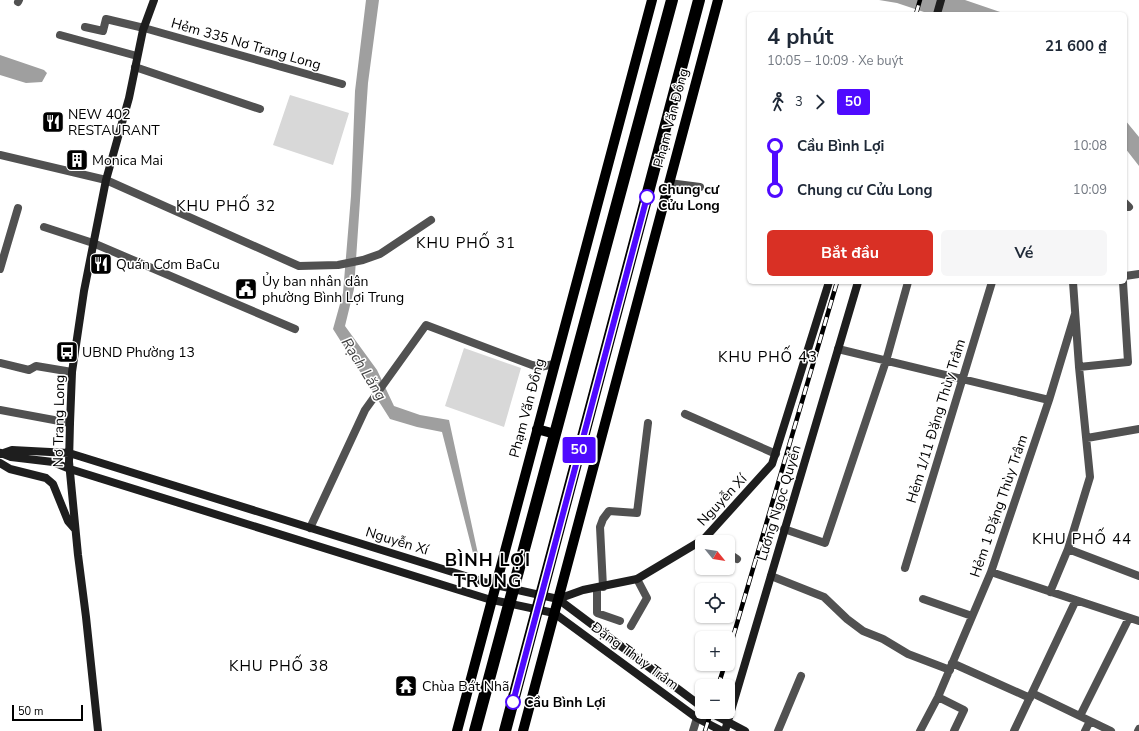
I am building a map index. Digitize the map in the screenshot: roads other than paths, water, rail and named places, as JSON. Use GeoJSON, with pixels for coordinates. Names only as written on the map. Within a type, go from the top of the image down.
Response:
{"type":"FeatureCollection","features":[{"type":"Feature","properties":{"kind":"highway"},"geometry":{"type":"LineString","coordinates":[[475,730],[672,0]]}},
{"type":"Feature","properties":{"kind":"highway","name":"Phạm Văn Đồng"},"geometry":{"type":"LineString","coordinates":[[505,731],[699,0]]}},
{"type":"Feature","properties":{"kind":"main road","name":"Nơ Trang Long"},"geometry":{"type":"LineString","coordinates":[[98,731],[75,529],[70,469],[69,453],[72,372],[80,311],[106,180],[129,98],[144,28],[154,0]]}},
{"type":"Feature","properties":{"kind":"main road","name":"Phạm Văn Đồng"},"geometry":{"type":"LineString","coordinates":[[457,731],[652,0]]}},
{"type":"Feature","properties":{"kind":"main road","name":"Phạm Văn Đồng"},"geometry":{"type":"LineString","coordinates":[[523,731],[718,0]]}},
{"type":"Feature","properties":{"kind":"main road"},"geometry":{"type":"LineString","coordinates":[[938,12],[941,0]]}},
{"type":"Feature","properties":{"kind":"main road","name":"Nguyễn Xí"},"geometry":{"type":"LineString","coordinates":[[711,535],[772,464],[828,284]]}},
{"type":"Feature","properties":{"kind":"main road","name":"Lương Ngọc Quyến"},"geometry":{"type":"LineString","coordinates":[[723,731],[771,576],[857,284]]}},
{"type":"Feature","properties":{"kind":"main road"},"geometry":{"type":"LineString","coordinates":[[537,429],[555,434]]}},
{"type":"Feature","properties":{"kind":"main road","name":"Nguyễn Xí"},"geometry":{"type":"LineString","coordinates":[[1,454],[12,450],[69,453],[495,585],[558,599],[583,590],[637,579],[695,547]]}},
{"type":"Feature","properties":{"kind":"main road","name":"Nguyễn Xí"},"geometry":{"type":"LineString","coordinates":[[1,454],[11,457],[53,462],[70,469],[205,512],[491,599],[554,613]]}},
{"type":"Feature","properties":{"kind":"main road"},"geometry":{"type":"LineString","coordinates":[[0,463],[10,469],[46,478],[53,484],[68,521],[75,529]]}},
{"type":"Feature","properties":{"kind":"main road","name":"Đặng Thùy Trâm"},"geometry":{"type":"LineString","coordinates":[[558,599],[695,702]]}},
{"type":"Feature","properties":{"kind":"main road","name":"Đặng Thùy Trâm"},"geometry":{"type":"LineString","coordinates":[[554,613],[695,717]]}},
{"type":"Feature","properties":{"kind":"main road","name":"Đặng Thùy Trâm"},"geometry":{"type":"LineString","coordinates":[[699,719],[723,731]]}},
{"type":"Feature","properties":{"kind":"main road"},"geometry":{"type":"LineString","coordinates":[[723,719],[745,731]]}},
{"type":"Feature","properties":{"kind":"street","name":"Hẻm 335 Nơ Trang Long"},"geometry":{"type":"LineString","coordinates":[[85,27],[103,31],[106,19],[144,28],[342,84]]}},
{"type":"Feature","properties":{"kind":"street"},"geometry":{"type":"LineString","coordinates":[[60,35],[138,56]]}},
{"type":"Feature","properties":{"kind":"street"},"geometry":{"type":"LineString","coordinates":[[135,67],[260,109]]}},
{"type":"Feature","properties":{"kind":"street"},"geometry":{"type":"LineString","coordinates":[[0,155],[106,180],[299,266],[338,265],[363,260],[380,254],[431,220]]}},
{"type":"Feature","properties":{"kind":"street"},"geometry":{"type":"LineString","coordinates":[[670,183],[700,187]]}},
{"type":"Feature","properties":{"kind":"street"},"geometry":{"type":"LineString","coordinates":[[0,269],[18,208]]}},
{"type":"Feature","properties":{"kind":"street"},"geometry":{"type":"LineString","coordinates":[[44,227],[93,243],[295,329]]}},
{"type":"Feature","properties":{"kind":"street"},"geometry":{"type":"LineString","coordinates":[[1127,276],[1139,274]]}},
{"type":"Feature","properties":{"kind":"street"},"geometry":{"type":"LineString","coordinates":[[784,529],[825,543],[886,361],[907,284]]}},
{"type":"Feature","properties":{"kind":"street","name":"Hẻm 1/11 Đặng Thùy Trâm"},"geometry":{"type":"LineString","coordinates":[[905,568],[991,284]]}},
{"type":"Feature","properties":{"kind":"street","name":"Hẻm 1 Đặng Thùy Trâm"},"geometry":{"type":"LineString","coordinates":[[920,731],[938,697],[992,572],[1076,314],[1073,284]]}},
{"type":"Feature","properties":{"kind":"street"},"geometry":{"type":"LineString","coordinates":[[1079,367],[1128,362],[1123,284]]}},
{"type":"Feature","properties":{"kind":"street"},"geometry":{"type":"LineString","coordinates":[[1050,592],[1068,549],[1090,477],[1079,367],[1076,314]]}},
{"type":"Feature","properties":{"kind":"street"},"geometry":{"type":"LineString","coordinates":[[310,528],[365,410],[426,326],[446,332],[532,365],[540,367],[554,364]]}},
{"type":"Feature","properties":{"kind":"street"},"geometry":{"type":"LineString","coordinates":[[838,349],[1049,400]]}},
{"type":"Feature","properties":{"kind":"street"},"geometry":{"type":"LineString","coordinates":[[0,363],[29,370],[36,366],[72,372]]}},
{"type":"Feature","properties":{"kind":"street"},"geometry":{"type":"LineString","coordinates":[[0,410],[70,423]]}},
{"type":"Feature","properties":{"kind":"street"},"geometry":{"type":"LineString","coordinates":[[684,414],[776,454]]}},
{"type":"Feature","properties":{"kind":"street"},"geometry":{"type":"LineString","coordinates":[[620,621],[597,613],[600,587],[600,527],[603,519],[609,511],[637,513],[648,423]]}},
{"type":"Feature","properties":{"kind":"street"},"geometry":{"type":"LineString","coordinates":[[1087,438],[1139,429]]}},
{"type":"Feature","properties":{"kind":"street"},"geometry":{"type":"LineString","coordinates":[[1068,549],[1139,576]]}},
{"type":"Feature","properties":{"kind":"street"},"geometry":{"type":"LineString","coordinates":[[992,572],[1139,621]]}},
{"type":"Feature","properties":{"kind":"street"},"geometry":{"type":"LineString","coordinates":[[771,576],[824,597],[847,619],[863,631],[882,639],[908,654],[951,667],[1031,696],[1080,716],[1111,731]]}},
{"type":"Feature","properties":{"kind":"street"},"geometry":{"type":"LineString","coordinates":[[631,626],[647,598],[637,579]]}},
{"type":"Feature","properties":{"kind":"street"},"geometry":{"type":"LineString","coordinates":[[923,599],[972,616]]}},
{"type":"Feature","properties":{"kind":"street"},"geometry":{"type":"LineString","coordinates":[[1014,731],[1076,600]]}},
{"type":"Feature","properties":{"kind":"street"},"geometry":{"type":"LineString","coordinates":[[1080,716],[1129,618]]}},
{"type":"Feature","properties":{"kind":"street"},"geometry":{"type":"LineString","coordinates":[[778,731],[801,676]]}},
{"type":"Feature","properties":{"kind":"street"},"geometry":{"type":"LineString","coordinates":[[938,697],[964,710],[954,731]]}},
{"type":"Feature","properties":{"kind":"street"},"geometry":{"type":"LineString","coordinates":[[693,731],[697,719]]}},
{"type":"Feature","properties":{"kind":"street"},"geometry":{"type":"LineString","coordinates":[[1085,731],[1090,721]]}},
{"type":"Feature","properties":{"kind":"water","name":"Rạch Lăng"},"geometry":{"type":"Polygon","coordinates":[[[366,0],[379,0],[368,83],[354,289],[345,326],[377,370],[394,406],[420,415],[449,420],[478,554],[474,557],[442,432],[417,427],[390,419],[333,329],[343,293],[351,196],[355,91],[366,0]]]}},
{"type":"Feature","properties":{"kind":"water"},"geometry":{"type":"Polygon","coordinates":[[[879,0],[965,0],[1000,12],[924,12],[897,3],[879,0]]]}},
{"type":"Feature","properties":{"kind":"water"},"geometry":{"type":"Polygon","coordinates":[[[0,55],[44,70],[47,73],[42,82],[26,83],[0,75],[0,55]]]}},
{"type":"Feature","properties":{"kind":"water"},"geometry":{"type":"Polygon","coordinates":[[[1127,122],[1139,137],[1139,166],[1127,151],[1127,122]]]}},
{"type":"Feature","properties":{"kind":"railway"},"geometry":{"type":"LineString","coordinates":[[917,12],[920,0]]}},
{"type":"Feature","properties":{"kind":"railway"},"geometry":{"type":"LineString","coordinates":[[735,631],[836,284]]}},
{"type":"Feature","properties":{"kind":"railway"},"geometry":{"type":"LineString","coordinates":[[720,679],[723,671]]}},
{"type":"Feature","properties":{"kind":"railway"},"geometry":{"type":"LineString","coordinates":[[705,731],[709,719]]}},
{"type":"Feature","properties":{"kind":"place","name":"NEW 402 RESTAURANT"},"geometry":{"type":"Point","coordinates":[53,122]}},
{"type":"Feature","properties":{"kind":"place","name":"Monica Mai"},"geometry":{"type":"Point","coordinates":[77,160]}},
{"type":"Feature","properties":{"kind":"place","name":"Chung cư Cửu Long"},"geometry":{"type":"Point","coordinates":[647,197]}},
{"type":"Feature","properties":{"kind":"place","name":"Quán Cơm BaCu"},"geometry":{"type":"Point","coordinates":[101,264]}},
{"type":"Feature","properties":{"kind":"place","name":"Ủy ban nhân dân phường Bình Lợi Trung"},"geometry":{"type":"Point","coordinates":[246,289]}},
{"type":"Feature","properties":{"kind":"place","name":"UBND Phường 13"},"geometry":{"type":"Point","coordinates":[67,352]}},
{"type":"Feature","properties":{"kind":"place","name":"Chùa Bát Nhã"},"geometry":{"type":"Point","coordinates":[406,686]}},
{"type":"Feature","properties":{"kind":"place","name":"Cầu Bình Lợi"},"geometry":{"type":"Point","coordinates":[513,702]}},
{"type":"Feature","properties":{"kind":"district","name":"KHU PHỐ 32"},"geometry":{"type":"Point","coordinates":[226,206]}},
{"type":"Feature","properties":{"kind":"district","name":"KHU PHỐ 31"},"geometry":{"type":"Point","coordinates":[466,243]}},
{"type":"Feature","properties":{"kind":"district","name":"KHU PHỐ 43"},"geometry":{"type":"Point","coordinates":[768,357]}},
{"type":"Feature","properties":{"kind":"district","name":"KHU PHỐ 44"},"geometry":{"type":"Point","coordinates":[1082,539]}},
{"type":"Feature","properties":{"kind":"district","name":"BÌNH LỢI TRUNG"},"geometry":{"type":"Point","coordinates":[488,570]}},
{"type":"Feature","properties":{"kind":"district","name":"KHU PHỐ 38"},"geometry":{"type":"Point","coordinates":[279,666]}}]}
